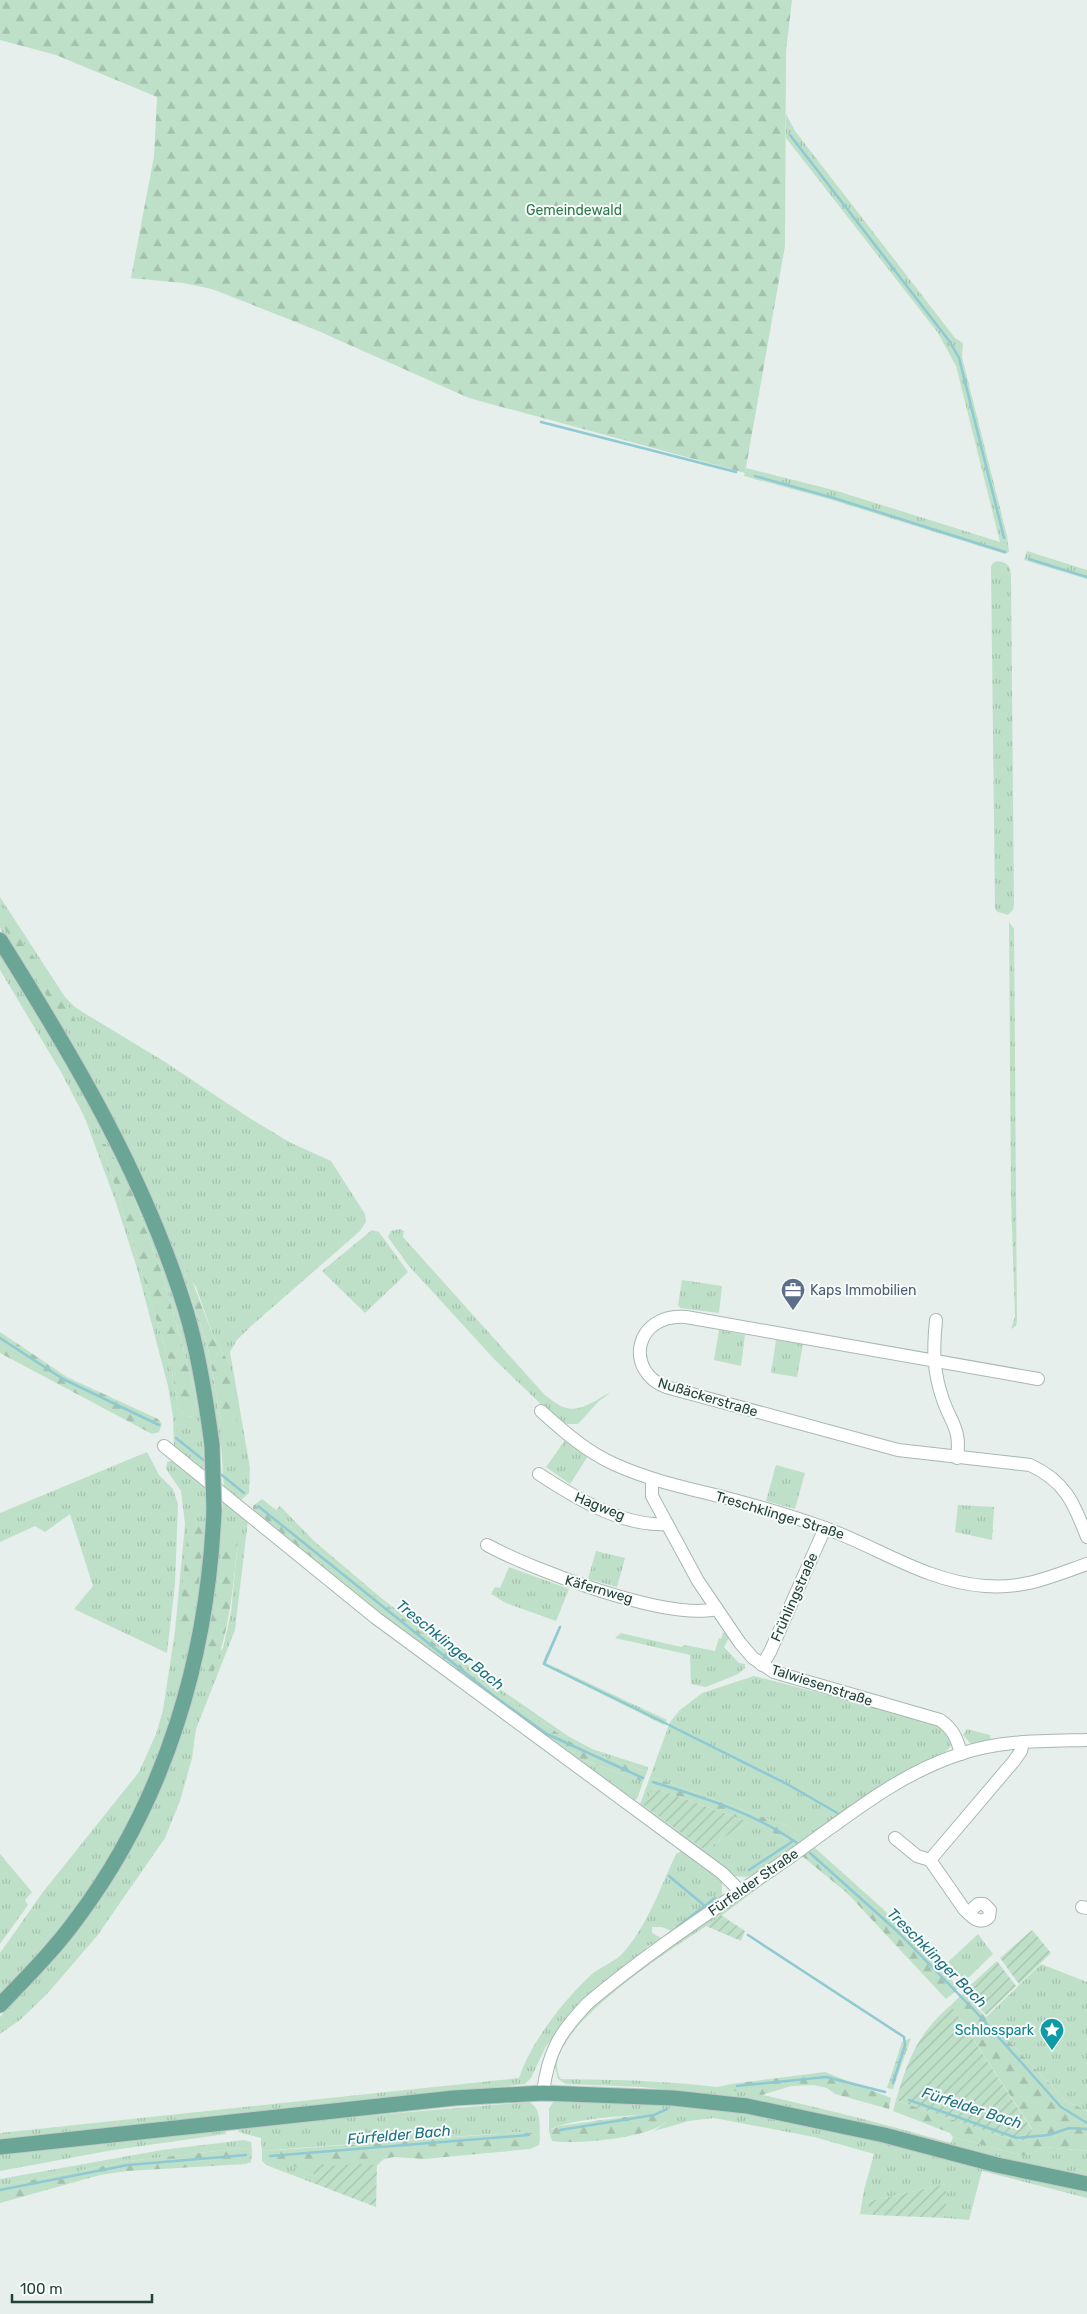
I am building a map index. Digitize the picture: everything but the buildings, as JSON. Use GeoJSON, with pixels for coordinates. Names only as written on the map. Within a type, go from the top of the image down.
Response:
{"type":"FeatureCollection","features":[{"type":"Feature","properties":{"kind":"main road"},"geometry":{"type":"LineString","coordinates":[[0,940],[102,1108],[165,1247],[186,1312],[198,1359],[212,1444],[214,1510],[210,1576],[198,1650],[188,1690],[162,1768],[127,1841],[101,1885],[49,1953],[0,2005]]}},
{"type":"Feature","properties":{"kind":"main road"},"geometry":{"type":"LineString","coordinates":[[0,2147],[454,2098],[543,2093],[673,2098],[747,2106],[884,2136],[997,2165],[1087,2184]]}},
{"type":"Feature","properties":{"kind":"street","name":"Nußäckerstraße"},"geometry":{"type":"LineString","coordinates":[[1038,1378],[674,1316],[653,1324],[642,1344],[644,1371],[654,1383],[666,1387],[898,1450],[957,1458],[1013,1461],[1030,1465],[1045,1472],[1067,1492],[1087,1537]]}},
{"type":"Feature","properties":{"kind":"street"},"geometry":{"type":"LineString","coordinates":[[936,1320],[933,1361],[943,1401],[959,1435],[957,1458]]}},
{"type":"Feature","properties":{"kind":"street","name":"Treschklinger Straße"},"geometry":{"type":"LineString","coordinates":[[541,1411],[584,1446],[613,1464],[652,1479],[726,1498],[825,1528],[922,1571],[961,1583],[1008,1587],[1030,1585],[1087,1564]]}},
{"type":"Feature","properties":{"kind":"street"},"geometry":{"type":"LineString","coordinates":[[164,1446],[376,1618],[722,1873],[740,1891]]}},
{"type":"Feature","properties":{"kind":"street","name":"Hagweg"},"geometry":{"type":"LineString","coordinates":[[539,1474],[574,1496],[596,1507],[651,1524],[667,1524]]}},
{"type":"Feature","properties":{"kind":"street","name":"Talwiesenstraße"},"geometry":{"type":"LineString","coordinates":[[652,1479],[652,1496],[717,1609],[740,1643],[762,1665],[774,1672],[940,1720],[955,1735],[961,1754]]}},
{"type":"Feature","properties":{"kind":"street","name":"Frühlingstraße"},"geometry":{"type":"LineString","coordinates":[[762,1665],[770,1652],[825,1528]]}},
{"type":"Feature","properties":{"kind":"street","name":"Käfernweg"},"geometry":{"type":"LineString","coordinates":[[486,1545],[556,1576],[606,1591],[686,1610],[717,1609]]}},
{"type":"Feature","properties":{"kind":"street","name":"Fürfelder Straße"},"geometry":{"type":"LineString","coordinates":[[543,2093],[546,2067],[552,2051],[574,2018],[588,2003],[740,1891],[885,1788],[914,1772],[961,1754],[1023,1742],[1087,1740]]}},
{"type":"Feature","properties":{"kind":"street"},"geometry":{"type":"LineString","coordinates":[[930,1860],[1014,1761],[1021,1751],[1023,1742]]}},
{"type":"Feature","properties":{"kind":"street"},"geometry":{"type":"LineString","coordinates":[[894,1838],[917,1856],[930,1860],[968,1913]]}},
{"type":"Feature","properties":{"kind":"green space","name":"Gemeindewald"},"geometry":{"type":"Polygon","coordinates":[[[0,0],[792,0],[786,51],[785,246],[745,473],[469,398],[316,330],[212,289],[183,283],[131,278],[154,156],[157,97],[56,55],[0,40],[0,0]]]}},
{"type":"Feature","properties":{"kind":"green space"},"geometry":{"type":"Polygon","coordinates":[[[786,114],[795,131],[955,338],[963,343],[962,357],[1007,536],[1009,552],[1005,554],[829,499],[744,476],[746,468],[837,491],[1000,542],[956,366],[938,333],[786,138],[786,114]]]}},
{"type":"Feature","properties":{"kind":"green space"},"geometry":{"type":"Polygon","coordinates":[[[1027,551],[1087,570],[1087,579],[1024,560],[1027,551]]]}},
{"type":"Feature","properties":{"kind":"green space"},"geometry":{"type":"Polygon","coordinates":[[[998,561],[1007,565],[1011,575],[1014,904],[1013,910],[1008,915],[995,909],[991,567],[993,563],[998,561]]]}},
{"type":"Feature","properties":{"kind":"green space"},"geometry":{"type":"Polygon","coordinates":[[[0,897],[65,997],[76,1008],[165,1062],[291,1143],[331,1161],[365,1214],[366,1222],[360,1231],[250,1327],[237,1340],[230,1352],[250,1468],[249,1493],[241,1500],[237,1500],[224,1489],[221,1444],[218,1444],[187,1292],[156,1209],[99,1091],[0,928],[0,897]],[[185,1272],[189,1293],[207,1343],[221,1421],[230,1365],[214,1338],[196,1287],[185,1272]]]}},
{"type":"Feature","properties":{"kind":"green space"},"geometry":{"type":"Polygon","coordinates":[[[0,909],[73,1013],[78,1032],[74,1033],[68,1030],[0,920],[0,909]]]}},
{"type":"Feature","properties":{"kind":"green space"},"geometry":{"type":"Polygon","coordinates":[[[1009,922],[1014,929],[1017,1322],[1016,1326],[1011,1329],[1015,1317],[1011,1198],[1009,922]]]}},
{"type":"Feature","properties":{"kind":"green space"},"geometry":{"type":"Polygon","coordinates":[[[0,950],[97,1110],[160,1248],[193,1360],[203,1434],[205,1474],[174,1446],[173,1417],[168,1386],[137,1268],[85,1118],[61,1072],[0,970],[0,950]],[[102,1144],[171,1367],[179,1411],[189,1417],[193,1416],[197,1399],[163,1276],[131,1189],[102,1144]]]}},
{"type":"Feature","properties":{"kind":"green space"},"geometry":{"type":"Polygon","coordinates":[[[102,1144],[106,1144],[131,1189],[163,1276],[197,1399],[193,1416],[189,1417],[179,1411],[171,1367],[102,1144]]]}},
{"type":"Feature","properties":{"kind":"green space"},"geometry":{"type":"Polygon","coordinates":[[[400,1229],[404,1231],[403,1237],[551,1400],[569,1409],[575,1409],[610,1393],[599,1401],[578,1424],[567,1424],[547,1410],[496,1361],[408,1265],[388,1237],[391,1231],[400,1229]]]}},
{"type":"Feature","properties":{"kind":"green space"},"geometry":{"type":"Polygon","coordinates":[[[372,1230],[379,1232],[408,1272],[365,1313],[322,1271],[372,1230]]]}},
{"type":"Feature","properties":{"kind":"green space"},"geometry":{"type":"Polygon","coordinates":[[[188,1270],[214,1338],[230,1365],[239,1413],[236,1423],[225,1425],[221,1421],[207,1343],[189,1293],[185,1272],[188,1270]]]}},
{"type":"Feature","properties":{"kind":"green space"},"geometry":{"type":"Polygon","coordinates":[[[682,1280],[722,1286],[719,1313],[680,1308],[678,1305],[682,1280]]]}},
{"type":"Feature","properties":{"kind":"green space"},"geometry":{"type":"Polygon","coordinates":[[[719,1330],[745,1335],[741,1366],[714,1360],[719,1330]]]}},
{"type":"Feature","properties":{"kind":"green space"},"geometry":{"type":"Polygon","coordinates":[[[0,1332],[67,1377],[158,1419],[162,1424],[159,1432],[152,1434],[0,1353],[0,1332]]]}},
{"type":"Feature","properties":{"kind":"green space"},"geometry":{"type":"Polygon","coordinates":[[[776,1340],[803,1344],[797,1377],[771,1373],[776,1340]]]}},
{"type":"Feature","properties":{"kind":"green space"},"geometry":{"type":"Polygon","coordinates":[[[565,1440],[588,1456],[570,1484],[546,1467],[565,1440]]]}},
{"type":"Feature","properties":{"kind":"green space"},"geometry":{"type":"Polygon","coordinates":[[[147,1452],[159,1475],[173,1489],[178,1504],[175,1584],[167,1653],[74,1609],[93,1586],[70,1514],[45,1532],[35,1526],[0,1542],[0,1513],[147,1452]]]}},
{"type":"Feature","properties":{"kind":"green space"},"geometry":{"type":"Polygon","coordinates":[[[174,1460],[207,1486],[207,1532],[206,1566],[198,1613],[191,1649],[172,1720],[146,1787],[102,1873],[61,1928],[0,1996],[0,1953],[43,1892],[139,1772],[156,1734],[163,1710],[175,1631],[185,1524],[181,1491],[166,1469],[167,1462],[174,1460]]]}},
{"type":"Feature","properties":{"kind":"green space"},"geometry":{"type":"Polygon","coordinates":[[[776,1465],[805,1473],[795,1509],[766,1501],[776,1465]]]}},
{"type":"Feature","properties":{"kind":"green space"},"geometry":{"type":"Polygon","coordinates":[[[223,1499],[248,1520],[235,1630],[196,1729],[192,1758],[180,1801],[165,1838],[97,1936],[47,1994],[20,2020],[0,2034],[0,2017],[54,1956],[166,1768],[178,1740],[196,1684],[209,1625],[214,1595],[223,1499]],[[238,1541],[213,1613],[204,1668],[223,1648],[231,1612],[238,1541]]]}},
{"type":"Feature","properties":{"kind":"green space"},"geometry":{"type":"Polygon","coordinates":[[[262,1499],[276,1510],[297,1533],[480,1680],[571,1742],[591,1752],[647,1772],[643,1782],[565,1753],[420,1647],[253,1513],[253,1506],[262,1499]]]}},
{"type":"Feature","properties":{"kind":"green space"},"geometry":{"type":"Polygon","coordinates":[[[958,1505],[994,1507],[992,1540],[955,1532],[958,1505]]]}},
{"type":"Feature","properties":{"kind":"green space"},"geometry":{"type":"Polygon","coordinates":[[[280,1506],[315,1542],[380,1597],[487,1680],[568,1736],[592,1749],[648,1767],[647,1772],[591,1752],[571,1742],[480,1680],[297,1533],[276,1510],[280,1506]]]}},
{"type":"Feature","properties":{"kind":"green space"},"geometry":{"type":"Polygon","coordinates":[[[191,1523],[200,1524],[204,1532],[197,1601],[191,1632],[182,1636],[178,1632],[188,1531],[191,1523]]]}},
{"type":"Feature","properties":{"kind":"green space"},"geometry":{"type":"Polygon","coordinates":[[[228,1534],[235,1534],[238,1541],[230,1608],[219,1657],[213,1673],[207,1675],[204,1668],[223,1538],[228,1534]]]}},
{"type":"Feature","properties":{"kind":"green space"},"geometry":{"type":"Polygon","coordinates":[[[596,1551],[625,1558],[617,1587],[588,1579],[596,1551]]]}},
{"type":"Feature","properties":{"kind":"green space"},"geometry":{"type":"Polygon","coordinates":[[[509,1567],[569,1589],[556,1621],[506,1603],[491,1594],[495,1587],[500,1588],[509,1567]]]}},
{"type":"Feature","properties":{"kind":"green space"},"geometry":{"type":"Polygon","coordinates":[[[559,1626],[561,1627],[546,1663],[667,1720],[664,1725],[542,1664],[559,1626]]]}},
{"type":"Feature","properties":{"kind":"green space"},"geometry":{"type":"Polygon","coordinates":[[[621,1633],[681,1647],[685,1645],[715,1651],[719,1638],[721,1639],[723,1633],[725,1633],[729,1638],[724,1647],[739,1663],[745,1664],[745,1668],[738,1674],[706,1687],[691,1684],[690,1655],[615,1638],[621,1633]]]}},
{"type":"Feature","properties":{"kind":"green space"},"geometry":{"type":"Polygon","coordinates":[[[754,1676],[932,1722],[946,1731],[951,1744],[943,1753],[883,1784],[759,1872],[747,1877],[735,1876],[639,1807],[670,1722],[680,1710],[702,1693],[754,1676]],[[653,1777],[654,1788],[644,1806],[705,1850],[748,1822],[791,1841],[795,1834],[790,1827],[653,1777]]]}},
{"type":"Feature","properties":{"kind":"green space"},"geometry":{"type":"Polygon","coordinates":[[[967,1729],[990,1735],[991,1742],[970,1743],[963,1735],[967,1729]]]}},
{"type":"Feature","properties":{"kind":"green space"},"geometry":{"type":"Polygon","coordinates":[[[565,1753],[643,1782],[637,1799],[634,1800],[565,1753]]]}},
{"type":"Feature","properties":{"kind":"green space"},"geometry":{"type":"Polygon","coordinates":[[[653,1777],[790,1827],[795,1834],[791,1841],[735,1817],[654,1788],[653,1777]]]}},
{"type":"Feature","properties":{"kind":"green space"},"geometry":{"type":"Polygon","coordinates":[[[654,1788],[748,1822],[705,1850],[643,1805],[654,1788]]]}},
{"type":"Feature","properties":{"kind":"green space"},"geometry":{"type":"Polygon","coordinates":[[[814,1847],[883,1909],[959,1988],[946,1999],[847,1893],[802,1856],[814,1847]]]}},
{"type":"Feature","properties":{"kind":"green space"},"geometry":{"type":"Polygon","coordinates":[[[683,1850],[719,1876],[722,1883],[722,1895],[674,1932],[662,1927],[652,1927],[652,1933],[663,1939],[648,1946],[639,1957],[583,1998],[545,2048],[531,2078],[525,2084],[0,2143],[0,2133],[519,2078],[524,2064],[539,2037],[558,2010],[590,1976],[622,1954],[639,1932],[676,1854],[683,1850]]]}},
{"type":"Feature","properties":{"kind":"green space"},"geometry":{"type":"Polygon","coordinates":[[[0,1854],[32,1892],[25,1900],[28,1905],[0,1944],[0,1854]]]}},
{"type":"Feature","properties":{"kind":"green space"},"geometry":{"type":"Polygon","coordinates":[[[788,1866],[611,1994],[567,2040],[557,2061],[561,2079],[663,2082],[738,2090],[834,2112],[951,2143],[953,2137],[1024,2156],[1044,2147],[1087,2151],[1087,2178],[1022,2165],[759,2101],[643,2087],[566,2084],[558,2079],[554,2064],[566,2034],[614,1986],[788,1866]]]}},
{"type":"Feature","properties":{"kind":"green space"},"geometry":{"type":"Polygon","coordinates":[[[721,1915],[745,1931],[741,1941],[706,1926],[721,1915]]]}},
{"type":"Feature","properties":{"kind":"green space"},"geometry":{"type":"Polygon","coordinates":[[[1032,1930],[1051,1953],[1019,1984],[1000,1958],[1032,1930]]]}},
{"type":"Feature","properties":{"kind":"green space"},"geometry":{"type":"Polygon","coordinates":[[[978,1934],[993,1954],[965,1981],[948,1962],[978,1934]]]}},
{"type":"Feature","properties":{"kind":"green space"},"geometry":{"type":"Polygon","coordinates":[[[997,1961],[1016,1986],[986,2015],[964,1991],[997,1961]]]}},
{"type":"Feature","properties":{"kind":"green space","name":"Schlosspark"},"geometry":{"type":"Polygon","coordinates":[[[1041,1964],[1087,1982],[1087,2111],[1066,2101],[986,2017],[1041,1964]]]}},
{"type":"Feature","properties":{"kind":"green space"},"geometry":{"type":"Polygon","coordinates":[[[963,1993],[1066,2101],[1087,2111],[1087,2151],[1044,2147],[1024,2156],[953,2137],[950,2133],[893,2111],[896,2100],[1000,2136],[1027,2141],[1032,2129],[951,2005],[963,1993]]]}},
{"type":"Feature","properties":{"kind":"green space"},"geometry":{"type":"Polygon","coordinates":[[[951,2005],[1032,2130],[1027,2141],[1000,2136],[896,2100],[910,2059],[922,2037],[951,2005]]]}},
{"type":"Feature","properties":{"kind":"green space"},"geometry":{"type":"Polygon","coordinates":[[[911,2038],[893,2089],[887,2088],[902,2042],[911,2038]]]}},
{"type":"Feature","properties":{"kind":"green space"},"geometry":{"type":"Polygon","coordinates":[[[825,2072],[891,2098],[889,2109],[835,2094],[827,2088],[814,2085],[791,2086],[762,2095],[714,2088],[731,2084],[825,2072]]]}},
{"type":"Feature","properties":{"kind":"green space"},"geometry":{"type":"Polygon","coordinates":[[[624,2101],[691,2106],[758,2115],[891,2142],[1087,2191],[1087,2198],[982,2171],[969,2220],[946,2218],[946,2184],[866,2202],[873,2215],[860,2214],[864,2190],[874,2154],[814,2137],[714,2118],[689,2121],[654,2131],[666,2122],[665,2115],[623,2116],[570,2123],[549,2131],[549,2109],[553,2102],[624,2101]]]}},
{"type":"Feature","properties":{"kind":"green space"},"geometry":{"type":"Polygon","coordinates":[[[529,2102],[536,2108],[538,2113],[540,2138],[532,2133],[522,2132],[298,2148],[264,2151],[262,2153],[261,2138],[238,2132],[240,2127],[245,2126],[529,2102]]]}},
{"type":"Feature","properties":{"kind":"green space"},"geometry":{"type":"Polygon","coordinates":[[[646,2114],[665,2115],[668,2119],[660,2126],[648,2131],[614,2139],[595,2141],[552,2141],[549,2131],[559,2126],[646,2114]]]}},
{"type":"Feature","properties":{"kind":"green space"},"geometry":{"type":"Polygon","coordinates":[[[225,2128],[226,2134],[113,2150],[0,2171],[0,2153],[225,2128]]]}},
{"type":"Feature","properties":{"kind":"green space"},"geometry":{"type":"Polygon","coordinates":[[[522,2132],[532,2133],[540,2138],[539,2145],[530,2149],[424,2159],[394,2157],[384,2159],[377,2165],[314,2167],[314,2177],[292,2165],[281,2163],[266,2165],[262,2161],[262,2153],[264,2151],[522,2132]]]}},
{"type":"Feature","properties":{"kind":"green space"},"geometry":{"type":"Polygon","coordinates":[[[244,2140],[251,2142],[252,2151],[243,2148],[129,2161],[0,2186],[0,2179],[162,2150],[244,2140]]]}},
{"type":"Feature","properties":{"kind":"green space"},"geometry":{"type":"Polygon","coordinates":[[[243,2148],[252,2151],[251,2162],[246,2164],[127,2171],[100,2175],[0,2203],[0,2186],[129,2161],[243,2148]]]}},
{"type":"Feature","properties":{"kind":"green space"},"geometry":{"type":"Polygon","coordinates":[[[278,2162],[293,2164],[314,2177],[313,2183],[266,2165],[278,2162]]]}},
{"type":"Feature","properties":{"kind":"green space"},"geometry":{"type":"Polygon","coordinates":[[[359,2164],[377,2165],[376,2207],[313,2183],[314,2167],[359,2164]]]}},
{"type":"Feature","properties":{"kind":"green space"},"geometry":{"type":"Polygon","coordinates":[[[946,2184],[946,2218],[873,2215],[866,2202],[946,2184]]]}},
{"type":"Feature","properties":{"kind":"waterway"},"geometry":{"type":"LineString","coordinates":[[790,135],[950,342],[959,358],[1004,538]]}},
{"type":"Feature","properties":{"kind":"waterway"},"geometry":{"type":"LineString","coordinates":[[541,422],[736,472]]}},
{"type":"Feature","properties":{"kind":"waterway"},"geometry":{"type":"LineString","coordinates":[[755,476],[834,498],[1005,552]]}},
{"type":"Feature","properties":{"kind":"waterway"},"geometry":{"type":"LineString","coordinates":[[1029,559],[1087,577]]}},
{"type":"Feature","properties":{"kind":"waterway","name":"Treschklinger Bach"},"geometry":{"type":"LineString","coordinates":[[0,1338],[63,1379],[159,1425]]}},
{"type":"Feature","properties":{"kind":"waterway","name":"Treschklinger Bach"},"geometry":{"type":"LineString","coordinates":[[176,1438],[206,1462]]}},
{"type":"Feature","properties":{"kind":"waterway","name":"Treschklinger Bach"},"geometry":{"type":"LineString","coordinates":[[218,1472],[244,1493]]}},
{"type":"Feature","properties":{"kind":"waterway","name":"Treschklinger Bach"},"geometry":{"type":"LineString","coordinates":[[258,1506],[494,1696],[547,1734],[643,1778]]}},
{"type":"Feature","properties":{"kind":"waterway"},"geometry":{"type":"LineString","coordinates":[[560,1627],[544,1664],[667,1724]]}},
{"type":"Feature","properties":{"kind":"waterway"},"geometry":{"type":"LineString","coordinates":[[669,1725],[787,1784],[839,1814]]}},
{"type":"Feature","properties":{"kind":"waterway","name":"Treschklinger Bach"},"geometry":{"type":"LineString","coordinates":[[653,1782],[746,1814],[797,1843]]}},
{"type":"Feature","properties":{"kind":"waterway"},"geometry":{"type":"LineString","coordinates":[[749,1870],[793,1841]]}},
{"type":"Feature","properties":{"kind":"waterway","name":"Treschklinger Bach"},"geometry":{"type":"LineString","coordinates":[[810,1853],[897,1931],[976,2012],[1061,2107],[1087,2123]]}},
{"type":"Feature","properties":{"kind":"waterway"},"geometry":{"type":"LineString","coordinates":[[669,1876],[705,1906]]}},
{"type":"Feature","properties":{"kind":"waterway"},"geometry":{"type":"LineString","coordinates":[[677,1927],[715,1898]]}},
{"type":"Feature","properties":{"kind":"waterway"},"geometry":{"type":"LineString","coordinates":[[748,1935],[904,2037],[905,2045],[893,2083]]}},
{"type":"Feature","properties":{"kind":"waterway","name":"Fürfelder Bach"},"geometry":{"type":"LineString","coordinates":[[737,2086],[826,2077],[885,2092]]}},
{"type":"Feature","properties":{"kind":"waterway","name":"Fürfelder Bach"},"geometry":{"type":"LineString","coordinates":[[909,2100],[1017,2138],[1049,2135],[1069,2128],[1087,2129]]}},
{"type":"Feature","properties":{"kind":"waterway","name":"Fürfelder Bach"},"geometry":{"type":"LineString","coordinates":[[560,2130],[654,2115],[667,2109]]}},
{"type":"Feature","properties":{"kind":"waterway","name":"Fürfelder Bach"},"geometry":{"type":"LineString","coordinates":[[270,2156],[529,2135]]}},
{"type":"Feature","properties":{"kind":"waterway","name":"Fürfelder Bach"},"geometry":{"type":"LineString","coordinates":[[0,2190],[128,2165],[246,2155]]}},
{"type":"Feature","properties":{"kind":"place","name":"Kaps Immobilien"},"geometry":{"type":"Point","coordinates":[793,1311]}},
{"type":"Feature","properties":{"kind":"place","name":"Schlosspark"},"geometry":{"type":"Point","coordinates":[1052,2051]}}]}
